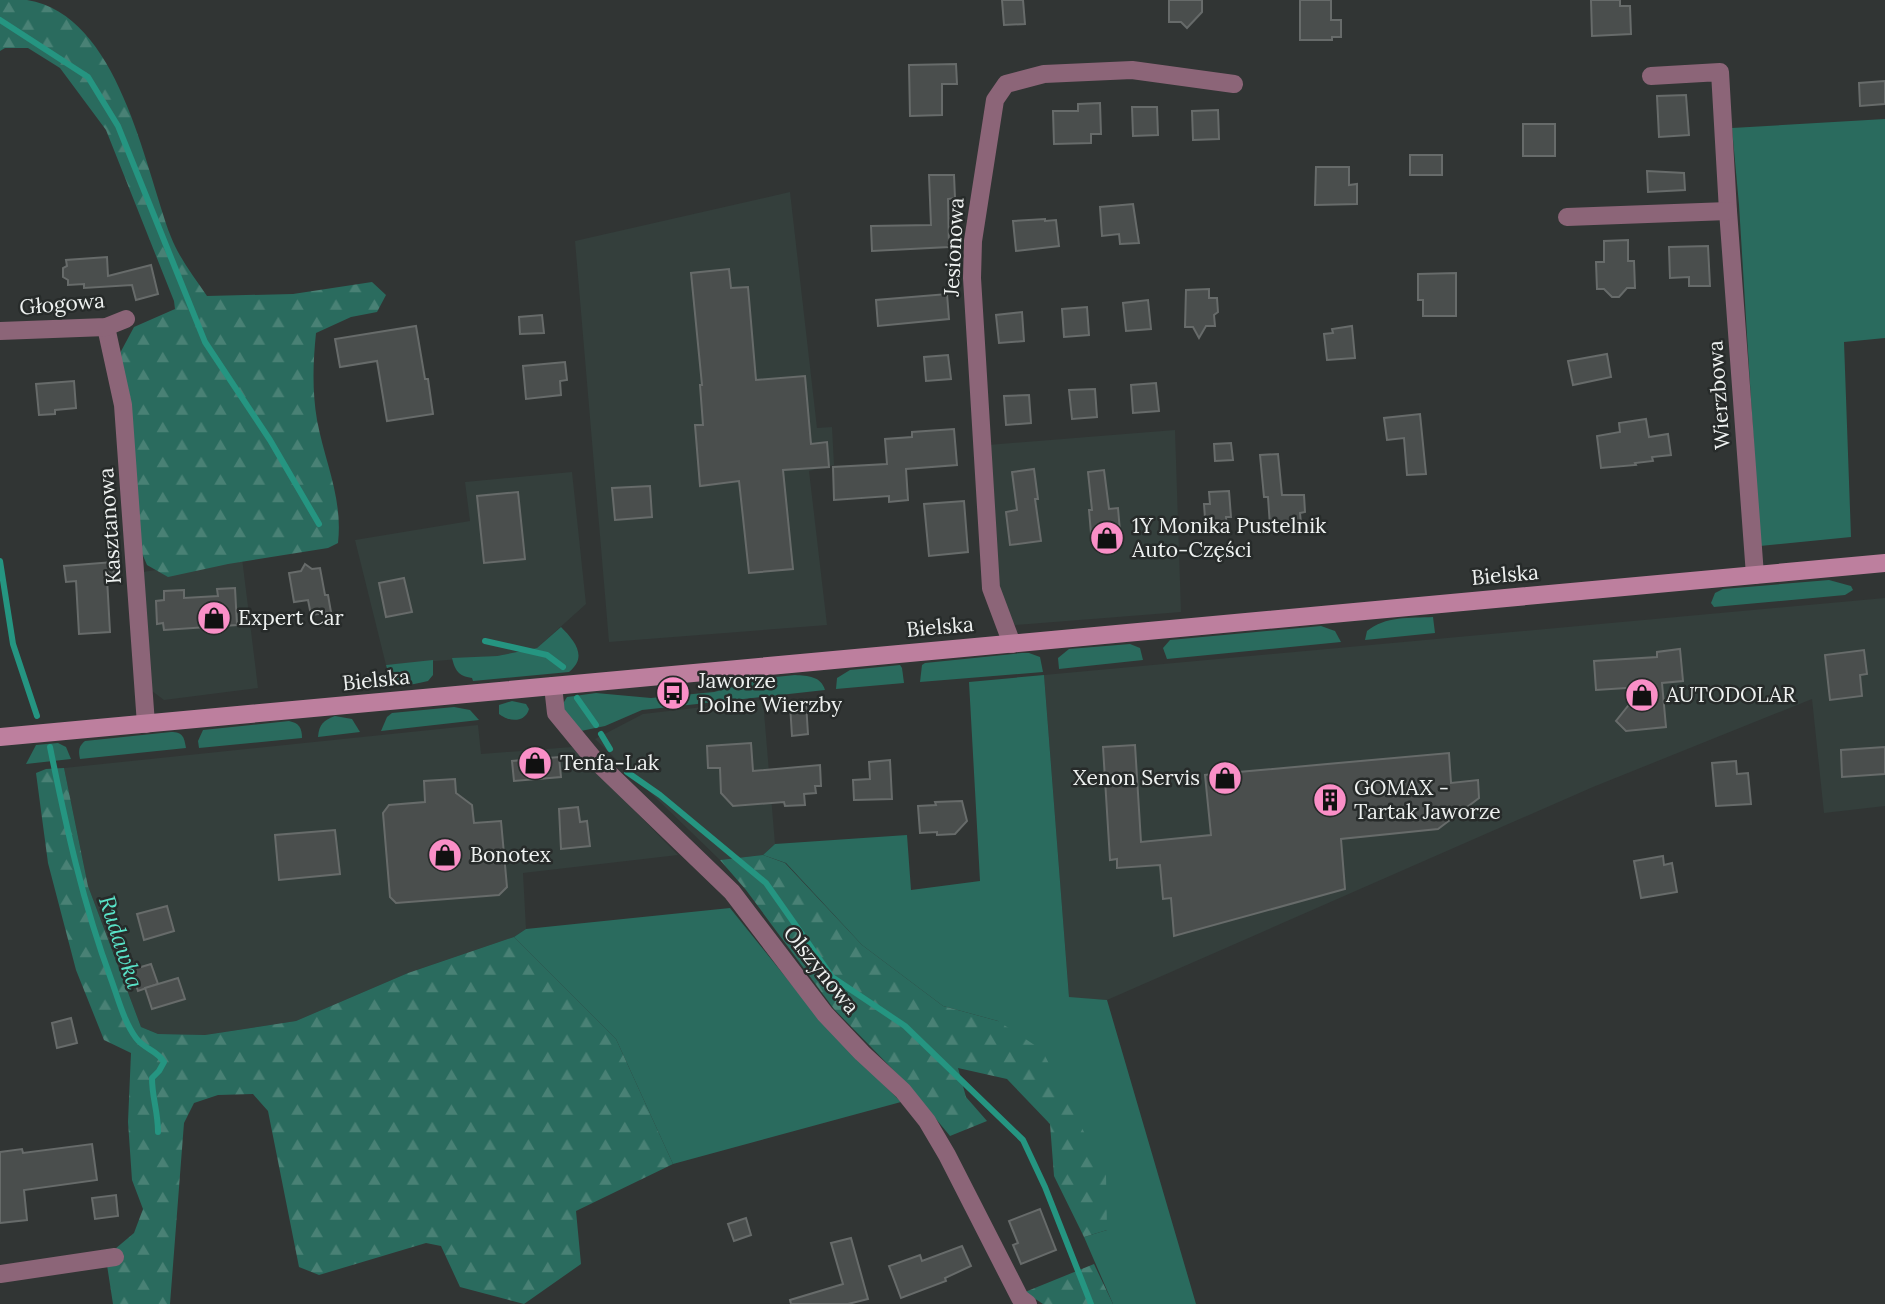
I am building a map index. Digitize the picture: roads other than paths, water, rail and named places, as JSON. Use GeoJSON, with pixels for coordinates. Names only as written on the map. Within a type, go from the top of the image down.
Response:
{"type":"FeatureCollection","features":[{"type":"Feature","properties":{"kind":"main road","name":"Bielska"},"geometry":{"type":"LineString","coordinates":[[0,737],[1885,563]]}},
{"type":"Feature","properties":{"kind":"street","name":"Jesionowa"},"geometry":{"type":"LineString","coordinates":[[1012,644],[991,588],[972,278],[973,242],[995,100],[1006,84],[1044,74],[1132,70],[1234,85]]}},
{"type":"Feature","properties":{"kind":"street","name":"Wierzbowa"},"geometry":{"type":"LineString","coordinates":[[1651,76],[1720,72],[1755,575]]}},
{"type":"Feature","properties":{"kind":"street"},"geometry":{"type":"LineString","coordinates":[[1567,217],[1728,211]]}},
{"type":"Feature","properties":{"kind":"street","name":"Głogowa"},"geometry":{"type":"LineString","coordinates":[[0,331],[106,327],[127,319]]}},
{"type":"Feature","properties":{"kind":"street","name":"Kasztanowa"},"geometry":{"type":"LineString","coordinates":[[106,327],[124,405],[146,724]]}},
{"type":"Feature","properties":{"kind":"street","name":"Olszynowa"},"geometry":{"type":"LineString","coordinates":[[552,686],[555,713],[593,758],[732,892],[825,1014],[903,1091],[927,1121],[1020,1298],[1028,1304]]}},
{"type":"Feature","properties":{"kind":"street"},"geometry":{"type":"LineString","coordinates":[[0,1274],[115,1257]]}},
{"type":"Feature","properties":{"kind":"waterway"},"geometry":{"type":"LineString","coordinates":[[0,20],[88,77],[118,126],[205,342],[270,440],[319,524]]}},
{"type":"Feature","properties":{"kind":"waterway","name":"Rudawka"},"geometry":{"type":"LineString","coordinates":[[0,561],[13,644],[37,716]]}},
{"type":"Feature","properties":{"kind":"waterway"},"geometry":{"type":"LineString","coordinates":[[485,641],[547,655],[563,667]]}},
{"type":"Feature","properties":{"kind":"waterway"},"geometry":{"type":"LineString","coordinates":[[577,698],[596,725]]}},
{"type":"Feature","properties":{"kind":"waterway"},"geometry":{"type":"LineString","coordinates":[[601,734],[610,749]]}},
{"type":"Feature","properties":{"kind":"waterway","name":"Rudawka"},"geometry":{"type":"LineString","coordinates":[[50,747],[84,893],[122,1010],[136,1038],[164,1062],[152,1078],[158,1132]]}},
{"type":"Feature","properties":{"kind":"waterway"},"geometry":{"type":"LineString","coordinates":[[627,772],[660,795],[766,883],[832,977],[905,1026],[1023,1140],[1045,1187],[1091,1304]]}},
{"type":"Feature","properties":{"kind":"place","name":"1Y Monika Pustelnik Auto-Części"},"geometry":{"type":"Point","coordinates":[1107,538]}},
{"type":"Feature","properties":{"kind":"place","name":"Expert Car"},"geometry":{"type":"Point","coordinates":[214,618]}},
{"type":"Feature","properties":{"kind":"place","name":"Jaworze Dolne Wierzby"},"geometry":{"type":"Point","coordinates":[673,693]}},
{"type":"Feature","properties":{"kind":"place","name":"AUTODOLAR"},"geometry":{"type":"Point","coordinates":[1642,695]}},
{"type":"Feature","properties":{"kind":"place","name":"Tenfa-Lak"},"geometry":{"type":"Point","coordinates":[535,763]}},
{"type":"Feature","properties":{"kind":"place","name":"Xenon Servis"},"geometry":{"type":"Point","coordinates":[1225,778]}},
{"type":"Feature","properties":{"kind":"place","name":"GOMAX - Tartak Jaworze"},"geometry":{"type":"Point","coordinates":[1330,800]}},
{"type":"Feature","properties":{"kind":"place","name":"Bonotex"},"geometry":{"type":"Point","coordinates":[445,855]}}]}
